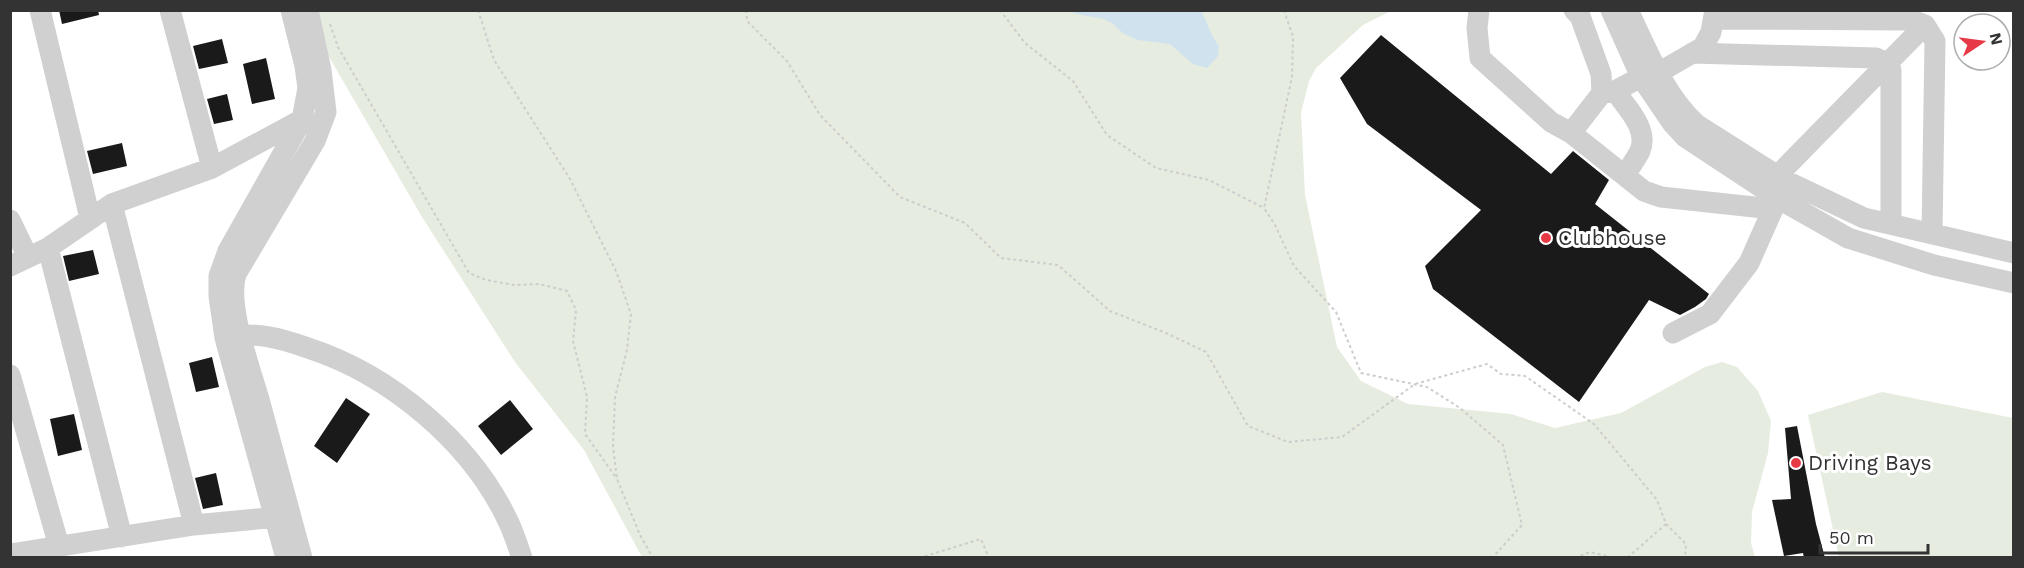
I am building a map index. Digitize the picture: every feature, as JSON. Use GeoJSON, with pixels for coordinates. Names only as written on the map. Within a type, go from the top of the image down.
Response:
{"type":"FeatureCollection","features":[{"type":"Feature","properties":{"kind":"street"},"geometry":{"type":"LineString","coordinates":[[40,10],[90,218]]}},
{"type":"Feature","properties":{"kind":"street"},"geometry":{"type":"LineString","coordinates":[[170,10],[212,168]]}},
{"type":"Feature","properties":{"kind":"street"},"geometry":{"type":"LineString","coordinates":[[291,10],[308,88],[302,120],[222,265],[219,276],[219,296],[233,336],[284,517],[302,558]]}},
{"type":"Feature","properties":{"kind":"street"},"geometry":{"type":"LineString","coordinates":[[233,336],[233,283],[236,274],[315,141],[326,112],[321,70],[308,10]]}},
{"type":"Feature","properties":{"kind":"street"},"geometry":{"type":"LineString","coordinates":[[1479,10],[1477,28],[1480,58],[1551,122],[1571,133],[1644,191],[1661,197],[1778,191],[1864,218],[2013,253]]}},
{"type":"Feature","properties":{"kind":"street"},"geometry":{"type":"LineString","coordinates":[[1574,10],[1580,16],[1609,92],[1641,128],[1640,150],[1625,176]]}},
{"type":"Feature","properties":{"kind":"street"},"geometry":{"type":"LineString","coordinates":[[1611,10],[1685,137],[1778,191],[1848,238],[1934,265],[2013,283]]}},
{"type":"Feature","properties":{"kind":"street"},"geometry":{"type":"LineString","coordinates":[[1628,10],[1649,76]]}},
{"type":"Feature","properties":{"kind":"street"},"geometry":{"type":"LineString","coordinates":[[1571,133],[1609,92],[1649,76],[1703,47],[1711,32],[1715,15],[1912,20],[1925,26],[1935,41],[1932,234]]}},
{"type":"Feature","properties":{"kind":"street"},"geometry":{"type":"LineString","coordinates":[[1672,333],[1710,314],[1749,263],[1778,191],[1886,63],[1925,26]]}},
{"type":"Feature","properties":{"kind":"street"},"geometry":{"type":"LineString","coordinates":[[1692,53],[1876,58],[1886,63],[1891,70],[1891,224]]}},
{"type":"Feature","properties":{"kind":"street"},"geometry":{"type":"LineString","coordinates":[[10,220],[19,262],[48,248],[112,204],[212,168],[302,120],[326,112]]}},
{"type":"Feature","properties":{"kind":"street"},"geometry":{"type":"LineString","coordinates":[[112,204],[194,525]]}},
{"type":"Feature","properties":{"kind":"street"},"geometry":{"type":"LineString","coordinates":[[48,248],[122,537]]}},
{"type":"Feature","properties":{"kind":"street"},"geometry":{"type":"LineString","coordinates":[[233,336],[281,339],[326,354],[369,374],[409,402],[448,434],[482,478],[508,522],[522,558]]}},
{"type":"Feature","properties":{"kind":"street"},"geometry":{"type":"LineString","coordinates":[[10,375],[59,546]]}},
{"type":"Feature","properties":{"kind":"street"},"geometry":{"type":"LineString","coordinates":[[10,554],[194,525],[284,517]]}},
{"type":"Feature","properties":{"kind":"street"},"geometry":{"type":"LineString","coordinates":[[284,517],[286,558]]}},
{"type":"Feature","properties":{"kind":"path"},"geometry":{"type":"LineString","coordinates":[[478,10],[494,60],[570,179],[616,271],[631,314],[627,350],[615,397],[613,447],[617,479]]}},
{"type":"Feature","properties":{"kind":"path"},"geometry":{"type":"LineString","coordinates":[[746,10],[747,21],[787,61],[820,115],[900,197],[965,223],[1001,258],[1058,265],[1110,310],[1206,352],[1248,426],[1288,442],[1342,437],[1415,384],[1487,364],[1501,374],[1525,376],[1594,424],[1656,500],[1666,525],[1686,544],[1685,558]]}},
{"type":"Feature","properties":{"kind":"path"},"geometry":{"type":"LineString","coordinates":[[1000,10],[1025,43],[1073,81],[1107,135],[1156,168],[1209,180],[1264,208],[1275,225],[1294,266],[1336,312],[1361,373],[1427,387],[1460,408],[1503,445],[1522,525],[1491,558]]}},
{"type":"Feature","properties":{"kind":"path"},"geometry":{"type":"LineString","coordinates":[[1264,208],[1292,77],[1293,37],[1284,10]]}},
{"type":"Feature","properties":{"kind":"path"},"geometry":{"type":"LineString","coordinates":[[329,20],[338,47],[469,273],[486,280],[515,285],[539,284],[567,291],[576,310],[573,341],[587,397],[585,434],[617,479],[640,535],[653,558]]}},
{"type":"Feature","properties":{"kind":"path"},"geometry":{"type":"LineString","coordinates":[[1628,558],[1666,525]]}},
{"type":"Feature","properties":{"kind":"path"},"geometry":{"type":"LineString","coordinates":[[919,558],[981,539],[989,558]]}},
{"type":"Feature","properties":{"kind":"path"},"geometry":{"type":"LineString","coordinates":[[1575,558],[1590,552],[1615,558]]}},
{"type":"Feature","properties":{"kind":"shaded area"},"geometry":{"type":"Polygon","coordinates":[[[315,11],[1391,11],[1363,25],[1316,68],[1309,81],[1301,113],[1305,195],[1337,347],[1361,381],[1408,404],[1511,414],[1555,428],[1621,413],[1705,367],[1722,362],[1737,367],[1758,391],[1771,421],[1768,453],[1752,512],[1751,543],[1755,557],[642,557],[584,450],[515,362],[422,217],[321,43],[315,11]]]}},
{"type":"Feature","properties":{"kind":"shaded area"},"geometry":{"type":"Polygon","coordinates":[[[1882,392],[2013,418],[2013,557],[1839,557],[1808,415],[1882,392]]]}},
{"type":"Feature","properties":{"kind":"water"},"geometry":{"type":"Polygon","coordinates":[[[1069,11],[1201,11],[1219,46],[1218,56],[1207,68],[1193,64],[1170,44],[1138,40],[1124,34],[1112,23],[1103,19],[1069,11]]]}},
{"type":"Feature","properties":{"kind":"building"},"geometry":{"type":"Polygon","coordinates":[[[59,10],[98,10],[99,15],[62,24],[59,10]]]}},
{"type":"Feature","properties":{"kind":"building","name":"Clubhouse"},"geometry":{"type":"Polygon","coordinates":[[[1381,35],[1551,174],[1573,151],[1609,180],[1595,204],[1709,294],[1706,299],[1680,315],[1649,300],[1579,402],[1433,289],[1425,266],[1481,210],[1367,124],[1340,78],[1381,35]]]}},
{"type":"Feature","properties":{"kind":"building"},"geometry":{"type":"Polygon","coordinates":[[[222,39],[228,63],[199,69],[193,46],[222,39]]]}},
{"type":"Feature","properties":{"kind":"building"},"geometry":{"type":"Polygon","coordinates":[[[266,58],[275,99],[252,104],[243,64],[266,58]]]}},
{"type":"Feature","properties":{"kind":"building"},"geometry":{"type":"Polygon","coordinates":[[[227,94],[233,120],[214,124],[207,99],[227,94]]]}},
{"type":"Feature","properties":{"kind":"building"},"geometry":{"type":"Polygon","coordinates":[[[122,143],[127,166],[93,174],[87,151],[122,143]]]}},
{"type":"Feature","properties":{"kind":"building"},"geometry":{"type":"Polygon","coordinates":[[[93,250],[99,274],[69,281],[63,256],[93,250]]]}},
{"type":"Feature","properties":{"kind":"building"},"geometry":{"type":"Polygon","coordinates":[[[212,357],[219,387],[196,392],[189,363],[212,357]]]}},
{"type":"Feature","properties":{"kind":"building"},"geometry":{"type":"Polygon","coordinates":[[[346,398],[370,414],[337,463],[314,446],[346,398]]]}},
{"type":"Feature","properties":{"kind":"building"},"geometry":{"type":"Polygon","coordinates":[[[510,400],[533,429],[501,455],[478,426],[510,400]]]}},
{"type":"Feature","properties":{"kind":"building"},"geometry":{"type":"Polygon","coordinates":[[[74,414],[82,450],[58,456],[50,419],[74,414]]]}},
{"type":"Feature","properties":{"kind":"building","name":"Driving Bays"},"geometry":{"type":"Polygon","coordinates":[[[1797,426],[1825,558],[1804,558],[1803,553],[1784,556],[1772,500],[1791,499],[1785,428],[1797,426]]]}},
{"type":"Feature","properties":{"kind":"building"},"geometry":{"type":"Polygon","coordinates":[[[216,473],[223,505],[203,509],[195,478],[216,473]]]}},
{"type":"Feature","properties":{"kind":"place","name":"Clubhouse"},"geometry":{"type":"Point","coordinates":[1546,238]}},
{"type":"Feature","properties":{"kind":"place","name":"Driving Bays"},"geometry":{"type":"Point","coordinates":[1796,463]}}]}
